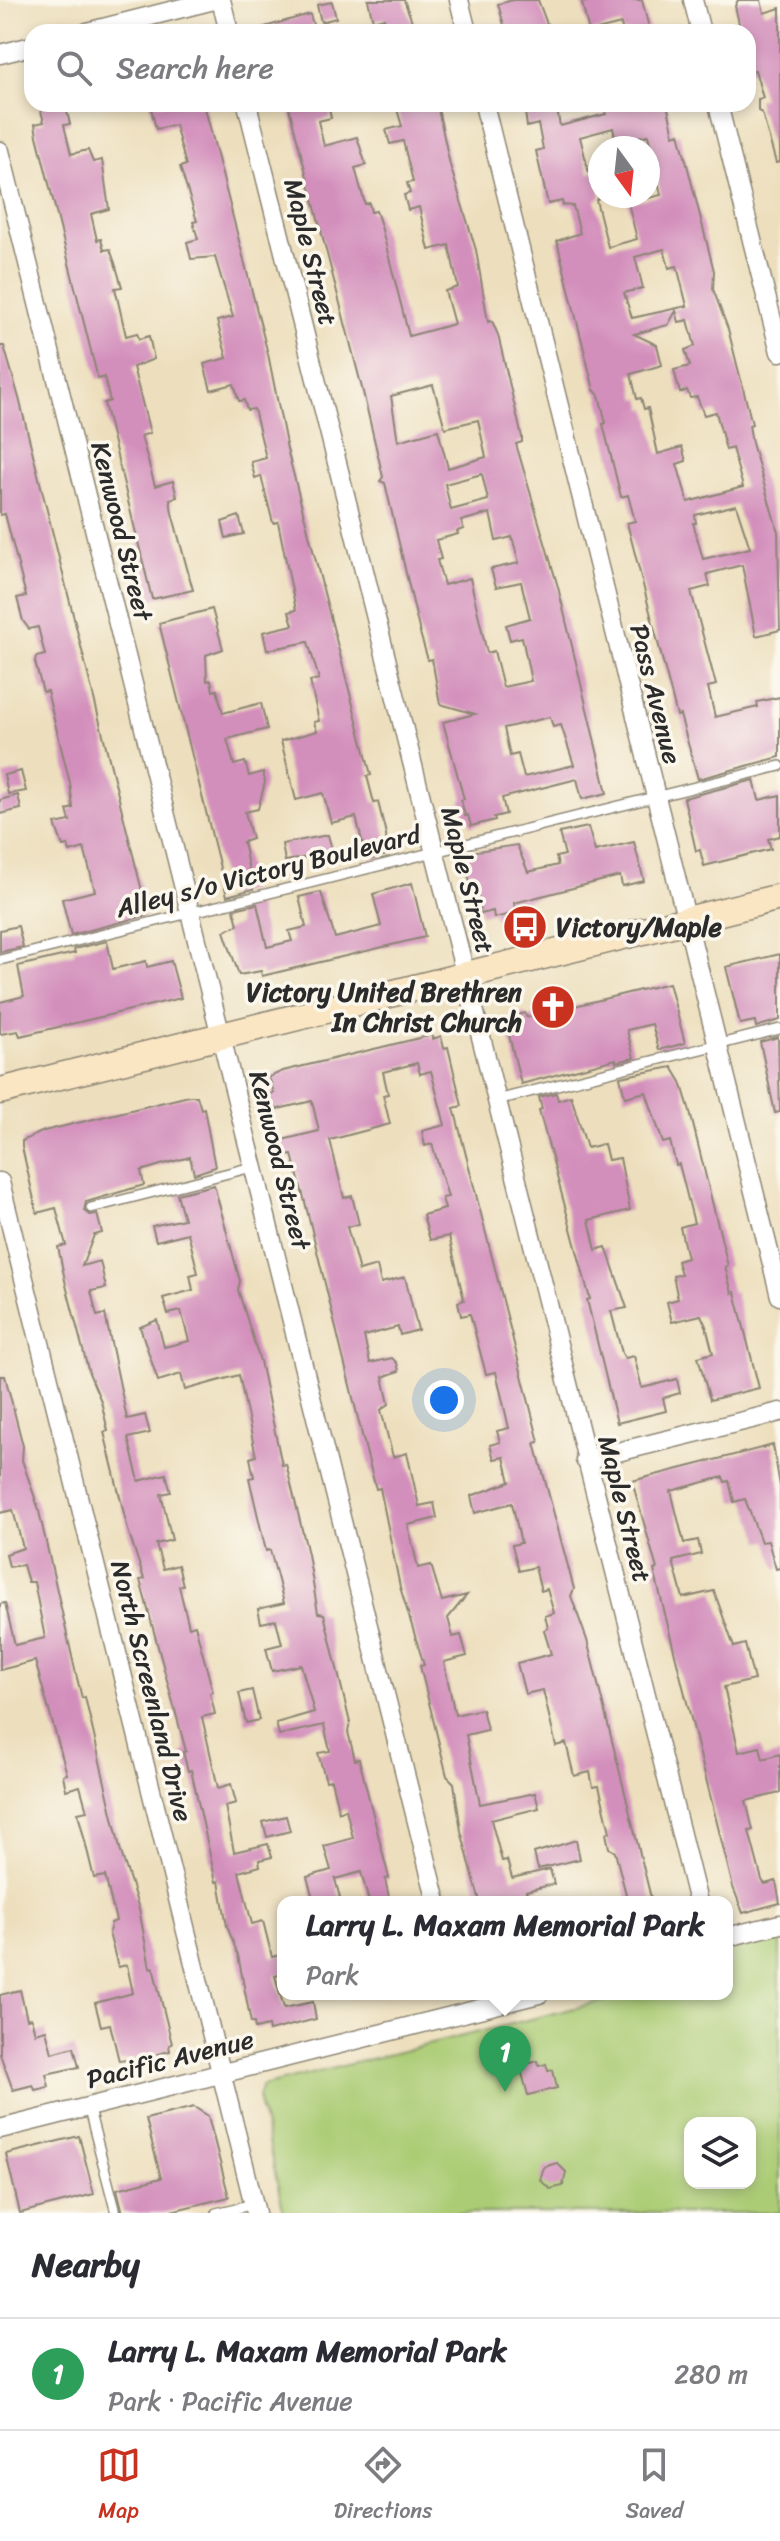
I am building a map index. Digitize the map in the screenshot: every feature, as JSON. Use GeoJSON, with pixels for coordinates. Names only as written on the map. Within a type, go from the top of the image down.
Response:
{"type":"FeatureCollection","features":[{"type":"Feature","properties":{"kind":"main road"},"geometry":{"type":"LineString","coordinates":[[0,1091],[780,897]]}},
{"type":"Feature","properties":{"kind":"street"},"geometry":{"type":"LineString","coordinates":[[119,24],[214,0]]}},
{"type":"Feature","properties":{"kind":"street"},"geometry":{"type":"LineString","coordinates":[[221,0],[227,24]]}},
{"type":"Feature","properties":{"kind":"street"},"geometry":{"type":"LineString","coordinates":[[459,0],[465,24]]}},
{"type":"Feature","properties":{"kind":"street"},"geometry":{"type":"LineString","coordinates":[[693,0],[699,24]]}},
{"type":"Feature","properties":{"kind":"street"},"geometry":{"type":"LineString","coordinates":[[0,54],[24,48]]}},
{"type":"Feature","properties":{"kind":"street","name":"Maple Street"},"geometry":{"type":"LineString","coordinates":[[249,112],[696,1896]]}},
{"type":"Feature","properties":{"kind":"street","name":"Pass Avenue"},"geometry":{"type":"LineString","coordinates":[[486,112],[780,1296]]}},
{"type":"Feature","properties":{"kind":"street"},"geometry":{"type":"LineString","coordinates":[[720,112],[780,352]]}},
{"type":"Feature","properties":{"kind":"street","name":"Kenwood Street"},"geometry":{"type":"LineString","coordinates":[[0,151],[256,1166],[436,1896]]}},
{"type":"Feature","properties":{"kind":"street","name":"North Screenland Drive"},"geometry":{"type":"LineString","coordinates":[[0,1182],[255,2208]]}},
{"type":"Feature","properties":{"kind":"street"},"geometry":{"type":"LineString","coordinates":[[585,1460],[780,1412]]}},
{"type":"Feature","properties":{"kind":"street"},"geometry":{"type":"LineString","coordinates":[[733,1936],[780,1924]]}},
{"type":"Feature","properties":{"kind":"street","name":"Pacific Avenue"},"geometry":{"type":"LineString","coordinates":[[0,2129],[222,2073],[463,2003],[488,2000]]}},
{"type":"Feature","properties":{"kind":"lane","name":"Alley s/o Victory Boulevard"},"geometry":{"type":"LineString","coordinates":[[0,960],[780,766]]}},
{"type":"Feature","properties":{"kind":"lane"},"geometry":{"type":"LineString","coordinates":[[497,1100],[780,1029]]}},
{"type":"Feature","properties":{"kind":"lane"},"geometry":{"type":"LineString","coordinates":[[91,1208],[256,1166]]}},
{"type":"Feature","properties":{"kind":"lane"},"geometry":{"type":"LineString","coordinates":[[88,2106],[116,2213]]}},
{"type":"Feature","properties":{"kind":"lane"},"geometry":{"type":"LineString","coordinates":[[216,2213],[255,2208]]}},
{"type":"Feature","properties":{"kind":"green space"},"geometry":{"type":"Polygon","coordinates":[[[780,1935],[780,2213],[284,2213],[258,2097],[262,2086],[607,2000],[733,2000],[733,1947],[780,1935]]]}},
{"type":"Feature","properties":{"kind":"building"},"geometry":{"type":"Polygon","coordinates":[[[368,0],[404,0],[413,24],[386,24],[384,18],[373,21],[368,0]]]}},
{"type":"Feature","properties":{"kind":"building"},"geometry":{"type":"Polygon","coordinates":[[[513,0],[538,0],[547,24],[504,24],[498,4],[513,0]]]}},
{"type":"Feature","properties":{"kind":"building"},"geometry":{"type":"Polygon","coordinates":[[[642,0],[648,24],[587,24],[582,3],[642,0]]]}},
{"type":"Feature","properties":{"kind":"building"},"geometry":{"type":"Polygon","coordinates":[[[738,0],[761,0],[764,13],[780,8],[780,162],[776,163],[762,113],[758,111],[758,99],[763,98],[756,74],[756,24],[739,24],[735,6],[738,0]]]}},
{"type":"Feature","properties":{"kind":"building"},"geometry":{"type":"Polygon","coordinates":[[[332,2],[336,18],[321,22],[317,5],[332,2]]]}},
{"type":"Feature","properties":{"kind":"building"},"geometry":{"type":"Polygon","coordinates":[[[310,14],[313,24],[275,24],[310,14]]]}},
{"type":"Feature","properties":{"kind":"building"},"geometry":{"type":"Polygon","coordinates":[[[41,112],[67,112],[70,124],[64,125],[71,154],[88,150],[93,162],[102,160],[109,209],[91,214],[97,240],[101,239],[104,250],[110,249],[122,287],[115,288],[126,336],[137,333],[139,339],[149,336],[154,359],[133,367],[150,433],[141,436],[155,486],[173,481],[177,497],[170,499],[172,513],[193,590],[152,599],[104,403],[110,401],[104,377],[98,379],[37,136],[35,124],[44,122],[41,112]]]}},
{"type":"Feature","properties":{"kind":"building"},"geometry":{"type":"Polygon","coordinates":[[[152,112],[206,112],[268,354],[287,449],[371,775],[367,776],[386,834],[387,855],[372,859],[370,852],[365,853],[356,817],[331,823],[323,793],[296,800],[281,741],[317,731],[314,722],[319,721],[310,681],[319,679],[308,642],[267,650],[263,632],[293,625],[289,612],[296,610],[278,522],[273,523],[261,476],[255,478],[251,462],[266,458],[254,409],[247,410],[244,400],[239,401],[234,384],[211,390],[204,364],[227,358],[217,321],[233,317],[215,257],[191,259],[187,242],[198,239],[193,222],[197,221],[180,167],[186,165],[175,125],[156,129],[152,112]]]}},
{"type":"Feature","properties":{"kind":"building"},"geometry":{"type":"Polygon","coordinates":[[[290,112],[330,112],[331,118],[318,121],[324,146],[357,137],[366,165],[355,168],[365,204],[369,203],[371,212],[376,211],[381,226],[409,336],[454,324],[445,291],[458,287],[449,245],[429,250],[419,207],[408,210],[404,195],[410,193],[407,183],[413,182],[403,141],[390,144],[386,130],[402,126],[398,112],[439,112],[450,165],[476,250],[488,322],[492,321],[498,335],[522,437],[522,442],[516,444],[558,587],[607,793],[582,799],[577,779],[502,798],[506,814],[471,826],[468,815],[465,816],[461,800],[464,799],[443,722],[475,714],[440,704],[432,659],[428,660],[420,633],[385,483],[380,481],[383,477],[290,112]],[[433,385],[391,396],[398,441],[438,430],[448,468],[486,457],[478,420],[445,428],[433,385]],[[482,474],[445,484],[451,510],[488,500],[482,474]],[[490,513],[461,521],[464,529],[457,531],[458,534],[436,540],[441,559],[437,560],[444,585],[470,578],[487,653],[494,651],[503,687],[531,681],[522,637],[510,640],[506,625],[530,618],[521,582],[496,587],[491,569],[519,563],[512,537],[496,541],[490,513]],[[550,717],[504,728],[510,756],[518,754],[524,777],[574,765],[561,725],[553,727],[550,717]]]}},
{"type":"Feature","properties":{"kind":"building"},"geometry":{"type":"Polygon","coordinates":[[[525,112],[557,112],[560,126],[606,112],[669,112],[674,135],[679,133],[714,271],[713,289],[728,329],[752,424],[749,425],[752,443],[778,532],[780,630],[756,636],[742,565],[707,574],[710,586],[691,591],[716,685],[708,687],[715,717],[758,707],[757,702],[780,697],[780,757],[698,779],[680,715],[677,716],[627,523],[635,521],[628,495],[621,497],[599,395],[594,390],[557,241],[580,233],[573,206],[563,205],[562,201],[548,204],[536,151],[543,149],[538,124],[527,127],[525,112]],[[664,249],[635,257],[643,288],[624,293],[632,318],[687,306],[677,266],[669,268],[664,249]],[[676,311],[668,325],[634,334],[657,345],[662,365],[631,374],[637,399],[641,398],[644,409],[648,408],[658,454],[682,447],[686,461],[677,464],[688,502],[743,487],[732,448],[726,450],[716,412],[704,415],[697,397],[690,398],[687,390],[680,393],[674,370],[690,366],[685,350],[695,346],[688,320],[679,322],[676,311]],[[736,505],[695,515],[696,523],[693,523],[703,559],[750,548],[736,505]]]}},
{"type":"Feature","properties":{"kind":"building"},"geometry":{"type":"Polygon","coordinates":[[[0,346],[4,346],[19,398],[148,915],[71,935],[62,899],[95,891],[84,848],[70,852],[68,845],[63,846],[55,824],[70,821],[67,810],[73,808],[70,783],[47,691],[43,692],[35,662],[36,657],[45,655],[38,627],[29,629],[23,621],[17,598],[26,596],[5,514],[0,515],[0,346]]]}},
{"type":"Feature","properties":{"kind":"building"},"geometry":{"type":"Polygon","coordinates":[[[239,516],[244,534],[226,538],[222,522],[239,516]]]}},
{"type":"Feature","properties":{"kind":"building"},"geometry":{"type":"Polygon","coordinates":[[[212,609],[223,649],[206,655],[207,681],[211,680],[213,691],[217,690],[223,713],[261,703],[267,729],[227,739],[234,765],[245,762],[249,776],[263,772],[265,782],[258,809],[245,812],[252,839],[243,842],[253,889],[227,896],[159,623],[212,609]]]}},
{"type":"Feature","properties":{"kind":"building"},"geometry":{"type":"Polygon","coordinates":[[[21,771],[26,791],[8,794],[4,775],[21,771]]]}},
{"type":"Feature","properties":{"kind":"building"},"geometry":{"type":"Polygon","coordinates":[[[754,780],[759,800],[780,795],[780,836],[768,839],[771,849],[704,866],[700,850],[696,851],[684,798],[754,780]]]}},
{"type":"Feature","properties":{"kind":"building"},"geometry":{"type":"Polygon","coordinates":[[[18,795],[21,809],[0,814],[0,800],[18,795]]]}},
{"type":"Feature","properties":{"kind":"building"},"geometry":{"type":"Polygon","coordinates":[[[588,827],[595,851],[634,842],[644,881],[622,886],[620,876],[514,903],[516,913],[494,918],[493,911],[481,914],[463,853],[517,845],[528,872],[558,865],[556,857],[565,855],[559,833],[588,827]]]}},
{"type":"Feature","properties":{"kind":"building"},"geometry":{"type":"Polygon","coordinates":[[[328,835],[333,853],[285,861],[282,844],[328,835]]]}},
{"type":"Feature","properties":{"kind":"building"},"geometry":{"type":"Polygon","coordinates":[[[412,883],[425,937],[262,976],[261,971],[239,975],[224,931],[238,925],[234,909],[257,904],[267,947],[292,941],[289,931],[306,927],[299,897],[321,892],[335,938],[381,926],[373,894],[412,883]]]}},
{"type":"Feature","properties":{"kind":"building"},"geometry":{"type":"Polygon","coordinates":[[[18,926],[23,947],[0,952],[0,930],[18,926]]]}},
{"type":"Feature","properties":{"kind":"building"},"geometry":{"type":"Polygon","coordinates":[[[107,941],[113,969],[146,961],[147,967],[171,961],[181,998],[20,1036],[18,1031],[0,1034],[0,1002],[24,996],[18,966],[75,953],[74,949],[107,941]]]}},
{"type":"Feature","properties":{"kind":"building"},"geometry":{"type":"Polygon","coordinates":[[[780,954],[780,1020],[756,1027],[755,1021],[740,1024],[726,967],[780,954]]]}},
{"type":"Feature","properties":{"kind":"building"},"geometry":{"type":"Polygon","coordinates":[[[669,983],[685,1043],[659,1050],[652,1024],[627,1030],[634,1058],[616,1062],[616,1059],[521,1084],[506,1023],[513,1021],[512,1017],[525,1013],[526,1017],[534,1016],[669,983]]]}},
{"type":"Feature","properties":{"kind":"building"},"geometry":{"type":"Polygon","coordinates":[[[432,1035],[433,1039],[441,1036],[444,1048],[448,1047],[462,1106],[454,1108],[539,1442],[535,1443],[574,1589],[571,1596],[587,1640],[651,1896],[626,1896],[615,1852],[609,1848],[606,1833],[610,1832],[599,1786],[593,1787],[590,1772],[574,1776],[566,1743],[556,1746],[543,1690],[525,1694],[517,1663],[551,1654],[544,1630],[548,1628],[545,1616],[554,1613],[547,1589],[541,1591],[535,1567],[519,1571],[512,1545],[521,1543],[512,1503],[475,1513],[471,1496],[510,1482],[504,1457],[494,1459],[490,1445],[500,1442],[497,1431],[509,1428],[496,1372],[486,1374],[470,1314],[461,1316],[458,1302],[464,1300],[449,1236],[430,1240],[423,1215],[445,1209],[442,1198],[448,1197],[432,1144],[425,1146],[422,1131],[445,1125],[431,1071],[420,1074],[417,1063],[383,1072],[388,1094],[383,1095],[390,1124],[330,1140],[344,1198],[352,1196],[359,1224],[347,1227],[359,1271],[377,1266],[381,1283],[405,1277],[418,1330],[400,1335],[398,1327],[364,1336],[370,1363],[392,1358],[399,1371],[383,1377],[389,1404],[381,1410],[393,1457],[407,1453],[419,1506],[434,1503],[437,1518],[408,1525],[418,1568],[431,1565],[442,1601],[467,1595],[448,1618],[453,1637],[461,1635],[467,1656],[444,1662],[455,1715],[482,1709],[487,1730],[466,1735],[480,1804],[535,1793],[539,1808],[491,1820],[502,1861],[507,1860],[512,1878],[550,1869],[554,1884],[526,1891],[527,1896],[478,1896],[461,1831],[454,1783],[447,1776],[420,1666],[424,1665],[400,1587],[380,1488],[376,1489],[366,1451],[305,1202],[292,1155],[282,1157],[278,1141],[319,1131],[312,1101],[270,1111],[265,1095],[274,1093],[269,1077],[432,1035]]]}},
{"type":"Feature","properties":{"kind":"building"},"geometry":{"type":"Polygon","coordinates":[[[778,1037],[780,1112],[775,1113],[760,1042],[778,1037]]]}},
{"type":"Feature","properties":{"kind":"building"},"geometry":{"type":"Polygon","coordinates":[[[672,1067],[681,1082],[689,1108],[728,1266],[725,1267],[732,1293],[735,1292],[759,1388],[710,1400],[698,1357],[713,1353],[706,1326],[701,1315],[672,1322],[667,1302],[678,1299],[673,1276],[681,1274],[677,1261],[687,1258],[680,1227],[694,1223],[679,1164],[676,1165],[670,1141],[663,1143],[646,1092],[625,1097],[620,1077],[672,1067]]]}},
{"type":"Feature","properties":{"kind":"building"},"geometry":{"type":"Polygon","coordinates":[[[556,1093],[558,1100],[571,1096],[587,1148],[604,1144],[608,1160],[620,1158],[630,1210],[589,1220],[596,1250],[606,1247],[627,1308],[611,1311],[622,1353],[625,1358],[634,1356],[642,1388],[677,1379],[680,1393],[663,1398],[666,1411],[617,1423],[587,1300],[590,1299],[539,1110],[542,1109],[539,1097],[556,1093]]]}},
{"type":"Feature","properties":{"kind":"building"},"geometry":{"type":"Polygon","coordinates":[[[189,1096],[197,1096],[201,1109],[204,1108],[215,1167],[194,1174],[190,1157],[164,1164],[141,1171],[144,1185],[86,1202],[84,1211],[90,1215],[97,1214],[102,1233],[94,1235],[82,1266],[100,1261],[106,1288],[91,1291],[97,1316],[105,1314],[127,1419],[145,1415],[150,1433],[128,1438],[139,1481],[166,1474],[171,1492],[161,1494],[172,1540],[156,1544],[163,1569],[178,1565],[183,1585],[179,1586],[189,1627],[195,1625],[213,1692],[210,1693],[215,1714],[202,1717],[218,1788],[231,1784],[236,1803],[225,1806],[234,1852],[268,1844],[272,1857],[259,1860],[260,1866],[239,1872],[252,1924],[263,1921],[272,1957],[277,1956],[277,2000],[282,2000],[284,2008],[313,2002],[316,2019],[269,2031],[268,2026],[255,2029],[254,2023],[251,2023],[238,1955],[227,1926],[219,1881],[216,1882],[191,1770],[188,1771],[183,1752],[186,1751],[140,1580],[144,1579],[128,1530],[104,1432],[108,1431],[101,1401],[89,1373],[66,1285],[58,1247],[66,1245],[56,1208],[37,1213],[22,1141],[44,1131],[189,1096]]]}},
{"type":"Feature","properties":{"kind":"building"},"geometry":{"type":"Polygon","coordinates":[[[214,1185],[240,1281],[238,1290],[260,1361],[282,1465],[286,1464],[308,1554],[318,1613],[324,1614],[350,1723],[348,1732],[355,1760],[359,1759],[389,1878],[385,1879],[389,1896],[367,1896],[361,1872],[335,1879],[339,1896],[312,1896],[307,1877],[331,1870],[324,1846],[353,1838],[346,1809],[339,1812],[331,1780],[326,1781],[318,1753],[330,1751],[324,1725],[279,1735],[276,1723],[314,1712],[301,1665],[272,1671],[266,1648],[282,1644],[276,1620],[261,1623],[258,1609],[284,1603],[270,1550],[266,1551],[249,1478],[254,1477],[250,1458],[256,1456],[239,1375],[185,1390],[181,1374],[158,1381],[140,1327],[157,1320],[164,1347],[189,1341],[181,1311],[168,1314],[163,1298],[193,1290],[190,1275],[198,1273],[188,1233],[156,1241],[152,1226],[184,1219],[177,1194],[214,1185]]]}},
{"type":"Feature","properties":{"kind":"building"},"geometry":{"type":"Polygon","coordinates":[[[0,1376],[5,1376],[23,1446],[22,1460],[38,1507],[76,1674],[82,1698],[85,1697],[121,1852],[139,1909],[150,1968],[153,1967],[172,2044],[169,2045],[170,2051],[158,2054],[159,2060],[143,2064],[142,2058],[119,2061],[110,2024],[101,2026],[95,2003],[133,1993],[127,1965],[118,1967],[109,1933],[111,1923],[116,1921],[105,1876],[94,1878],[78,1813],[87,1811],[80,1786],[66,1790],[63,1775],[67,1774],[35,1661],[0,1670],[0,1604],[5,1603],[15,1645],[45,1638],[34,1582],[28,1582],[23,1565],[9,1567],[6,1554],[23,1548],[13,1510],[0,1513],[0,1376]]]}},
{"type":"Feature","properties":{"kind":"building"},"geometry":{"type":"Polygon","coordinates":[[[773,1445],[780,1486],[780,1568],[776,1569],[768,1541],[761,1542],[745,1499],[734,1502],[729,1481],[725,1482],[723,1477],[671,1491],[684,1543],[698,1540],[701,1554],[673,1561],[683,1598],[714,1591],[734,1647],[745,1644],[754,1680],[724,1687],[739,1752],[760,1747],[763,1759],[780,1754],[780,1793],[746,1801],[753,1830],[749,1831],[762,1880],[765,1884],[776,1881],[780,1903],[743,1913],[733,1887],[654,1570],[657,1569],[632,1481],[773,1445]]]}},
{"type":"Feature","properties":{"kind":"building"},"geometry":{"type":"Polygon","coordinates":[[[252,1690],[259,1720],[246,1723],[239,1693],[252,1690]]]}},
{"type":"Feature","properties":{"kind":"building"},"geometry":{"type":"Polygon","coordinates":[[[286,1816],[290,1831],[267,1837],[263,1822],[286,1816]]]}},
{"type":"Feature","properties":{"kind":"building"},"geometry":{"type":"Polygon","coordinates":[[[576,1840],[580,1859],[538,1869],[534,1853],[576,1840]]]}},
{"type":"Feature","properties":{"kind":"building"},"geometry":{"type":"Polygon","coordinates":[[[20,1990],[27,2019],[31,2018],[35,2033],[46,2030],[52,2053],[74,2047],[79,2067],[46,2074],[49,2087],[35,2090],[33,2085],[13,2090],[0,2054],[0,1995],[20,1990]]]}},
{"type":"Feature","properties":{"kind":"building"},"geometry":{"type":"Polygon","coordinates":[[[538,2061],[539,2066],[546,2064],[548,2071],[553,2070],[557,2088],[528,2095],[520,2066],[538,2061]]]}},
{"type":"Feature","properties":{"kind":"building"},"geometry":{"type":"Polygon","coordinates":[[[194,2107],[208,2116],[229,2197],[163,2213],[123,2213],[117,2189],[161,2178],[146,2119],[194,2107]]]}},
{"type":"Feature","properties":{"kind":"building"},"geometry":{"type":"Polygon","coordinates":[[[79,2136],[94,2194],[20,2213],[6,2154],[79,2136]]]}},
{"type":"Feature","properties":{"kind":"building"},"geometry":{"type":"Polygon","coordinates":[[[557,2163],[566,2172],[563,2186],[550,2189],[540,2180],[544,2167],[557,2163]]]}},
{"type":"Feature","properties":{"kind":"place","name":"Victory/Maple"},"geometry":{"type":"Point","coordinates":[525,927]}},
{"type":"Feature","properties":{"kind":"place","name":"Victory United Brethren In Christ Church"},"geometry":{"type":"Point","coordinates":[553,1007]}},
{"type":"Feature","properties":{"kind":"place","name":"Larry L. Maxam Memorial Park"},"geometry":{"type":"Point","coordinates":[505,2092]}}]}
